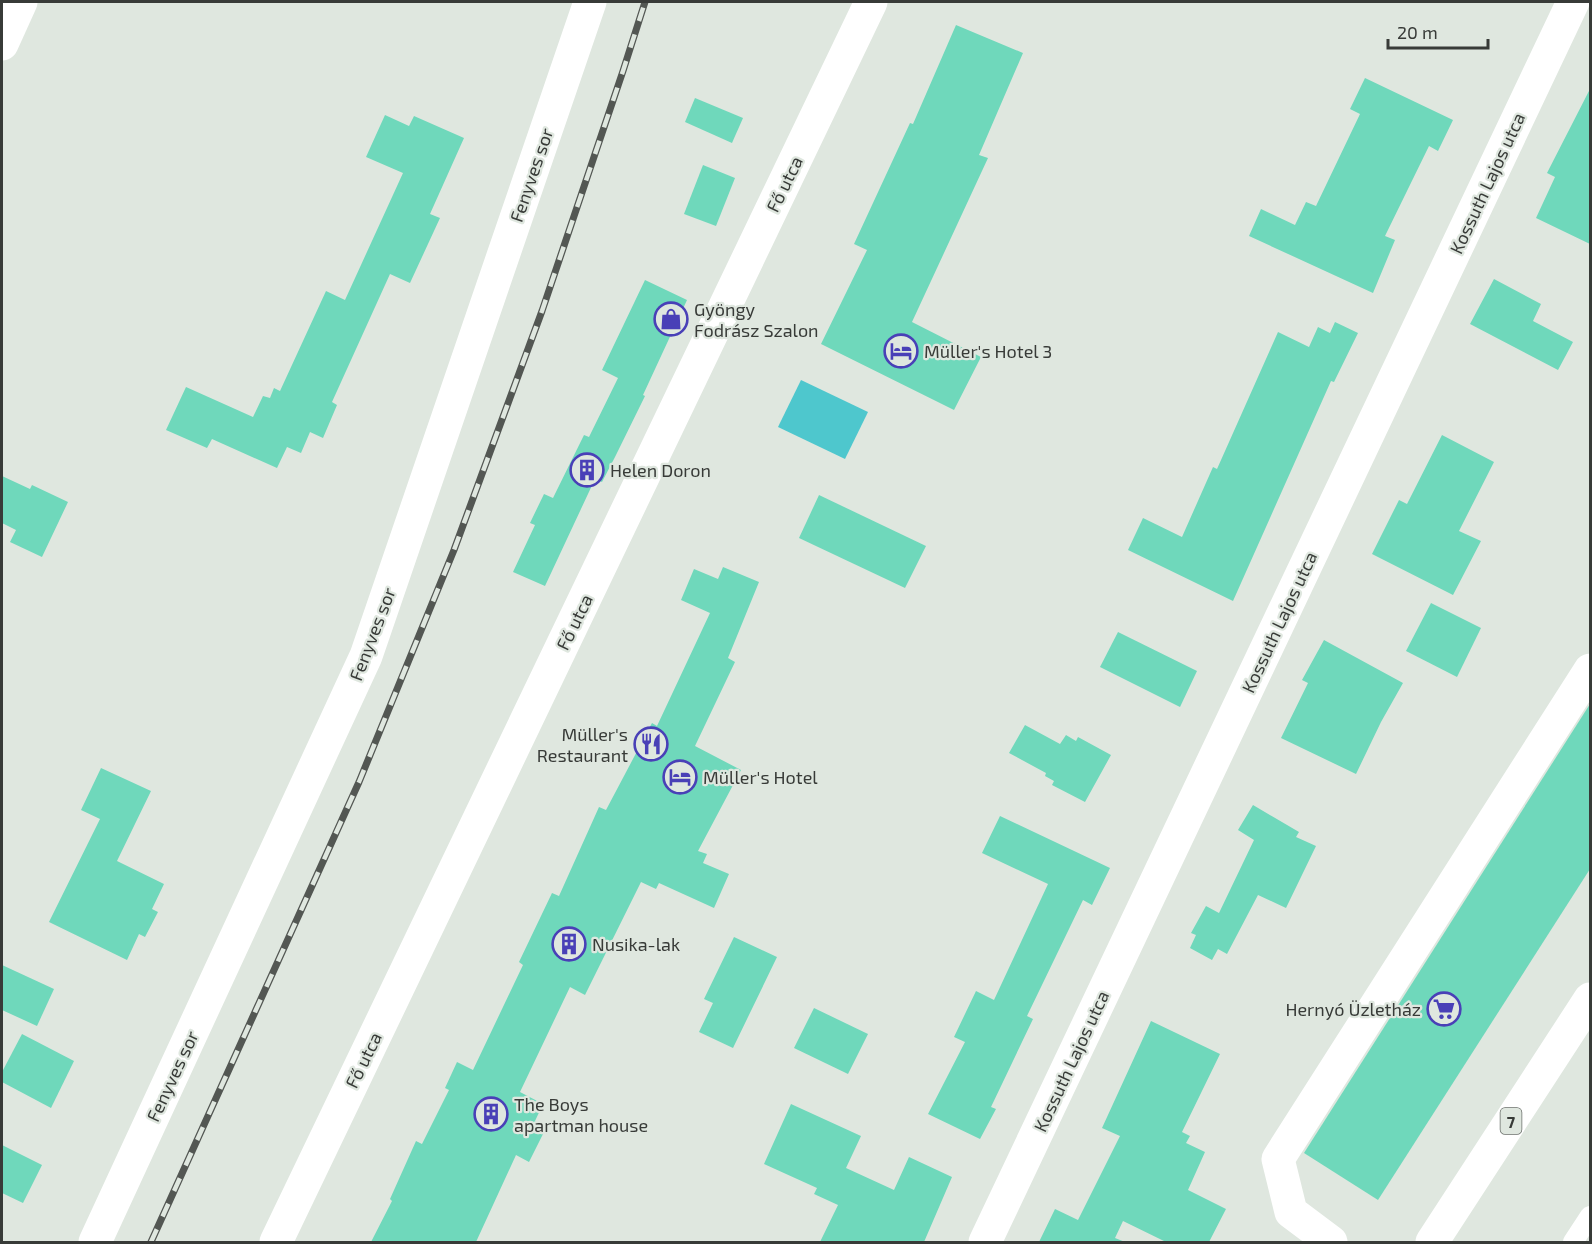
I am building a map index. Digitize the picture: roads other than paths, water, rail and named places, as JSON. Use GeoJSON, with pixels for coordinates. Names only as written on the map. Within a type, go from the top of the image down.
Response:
{"type":"FeatureCollection","features":[{"type":"Feature","properties":{"kind":"street"},"geometry":{"type":"LineString","coordinates":[[2,44],[21,2]]}},
{"type":"Feature","properties":{"kind":"street","name":"Fenyves sor"},"geometry":{"type":"LineString","coordinates":[[95,1242],[366,656],[591,2]]}},
{"type":"Feature","properties":{"kind":"street","name":"Fő utca"},"geometry":{"type":"LineString","coordinates":[[276,1242],[871,2]]}},
{"type":"Feature","properties":{"kind":"street","name":"Kossuth Lajos utca"},"geometry":{"type":"LineString","coordinates":[[985,1242],[1573,2]]}},
{"type":"Feature","properties":{"kind":"street"},"geometry":{"type":"LineString","coordinates":[[1331,1242],[1291,1212],[1278,1159],[1590,670]]}},
{"type":"Feature","properties":{"kind":"street","name":"7"},"geometry":{"type":"LineString","coordinates":[[1432,1242],[1590,999]]}},
{"type":"Feature","properties":{"kind":"lane"},"geometry":{"type":"LineString","coordinates":[[1573,1242],[1590,1216]]}},
{"type":"Feature","properties":{"kind":"water"},"geometry":{"type":"Polygon","coordinates":[[[801,380],[868,412],[845,459],[778,427],[801,380]]]}},
{"type":"Feature","properties":{"kind":"railway"},"geometry":{"type":"LineString","coordinates":[[151,1242],[359,782],[454,550],[542,311],[645,2]]}},
{"type":"Feature","properties":{"kind":"place","name":"Gyöngy Fodrász Szalon"},"geometry":{"type":"Point","coordinates":[671,319]}},
{"type":"Feature","properties":{"kind":"place","name":"Müller's Hotel 3"},"geometry":{"type":"Point","coordinates":[901,351]}},
{"type":"Feature","properties":{"kind":"place","name":"Helen Doron"},"geometry":{"type":"Point","coordinates":[587,470]}},
{"type":"Feature","properties":{"kind":"place","name":"Müller's Restaurant"},"geometry":{"type":"Point","coordinates":[651,744]}},
{"type":"Feature","properties":{"kind":"place","name":"Müller's Hotel"},"geometry":{"type":"Point","coordinates":[680,777]}},
{"type":"Feature","properties":{"kind":"place","name":"Nusika-lak"},"geometry":{"type":"Point","coordinates":[569,944]}},
{"type":"Feature","properties":{"kind":"place","name":"Hernyó Üzletház"},"geometry":{"type":"Point","coordinates":[1444,1009]}},
{"type":"Feature","properties":{"kind":"place","name":"The Boys apartman house"},"geometry":{"type":"Point","coordinates":[491,1114]}}]}
